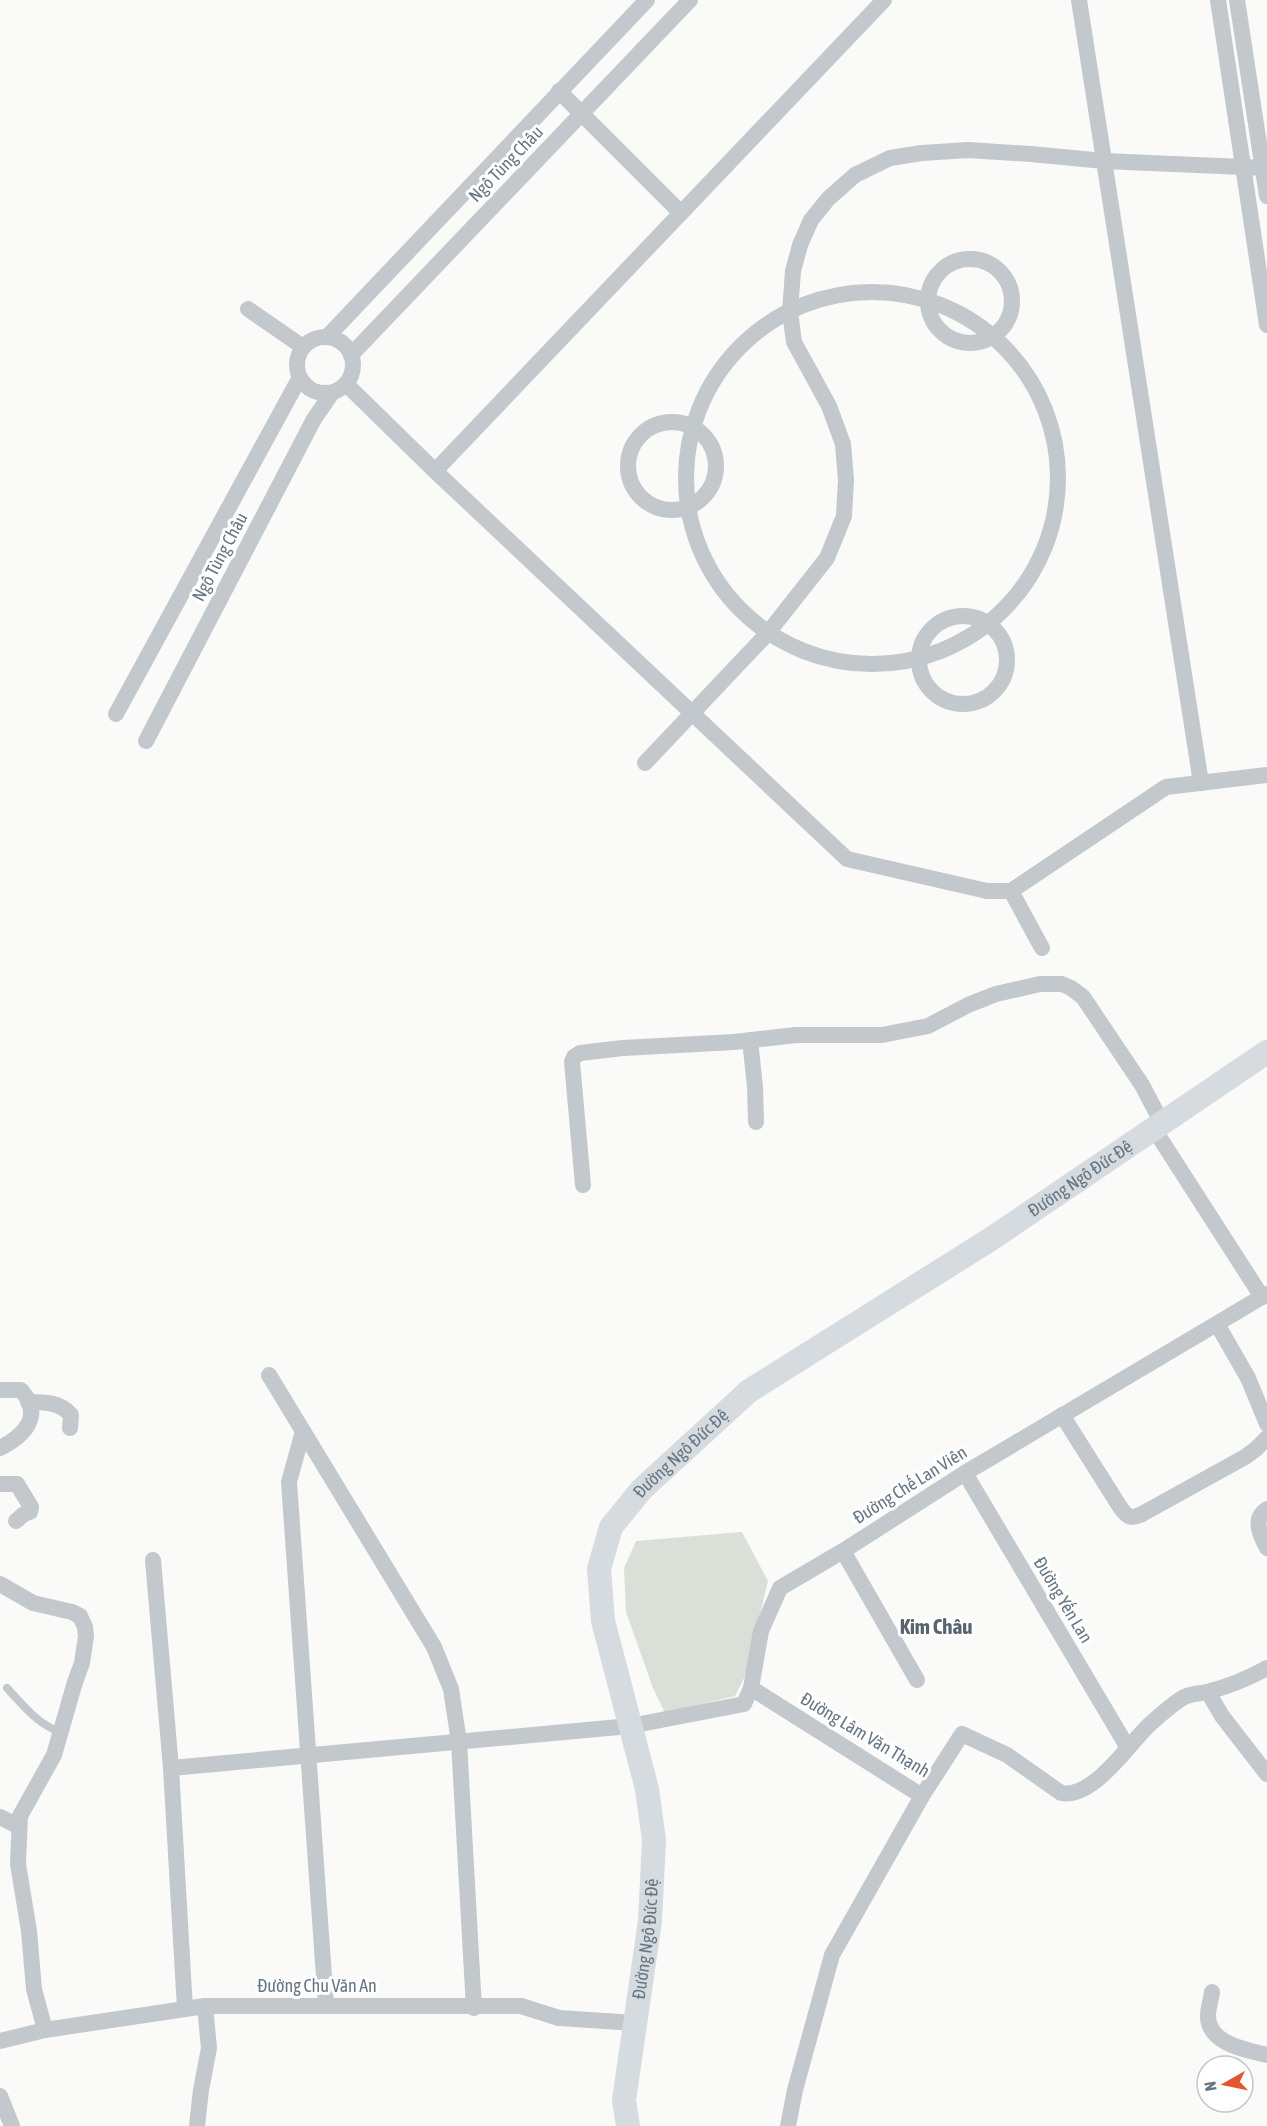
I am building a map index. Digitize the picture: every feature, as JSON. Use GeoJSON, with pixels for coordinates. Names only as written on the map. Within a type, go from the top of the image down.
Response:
{"type":"FeatureCollection","features":[{"type":"Feature","properties":{"kind":"main road","name":"Đường Ngô Đức Đệ"},"geometry":{"type":"LineString","coordinates":[[628,2126],[624,2100],[650,1921],[654,1840],[647,1789],[603,1621],[599,1569],[611,1527],[642,1489],[748,1391],[992,1239],[1267,1052]]}},
{"type":"Feature","properties":{"kind":"street","name":"Ngô Tùng Châu"},"geometry":{"type":"LineString","coordinates":[[327,337],[647,0]]}},
{"type":"Feature","properties":{"kind":"street","name":"Ngô Tùng Châu"},"geometry":{"type":"LineString","coordinates":[[351,355],[690,0]]}},
{"type":"Feature","properties":{"kind":"street"},"geometry":{"type":"LineString","coordinates":[[435,471],[884,0]]}},
{"type":"Feature","properties":{"kind":"street"},"geometry":{"type":"LineString","coordinates":[[1079,0],[1201,783]]}},
{"type":"Feature","properties":{"kind":"street"},"geometry":{"type":"LineString","coordinates":[[1218,0],[1267,326]]}},
{"type":"Feature","properties":{"kind":"street"},"geometry":{"type":"LineString","coordinates":[[1238,0],[1265,168],[1267,196]]}},
{"type":"Feature","properties":{"kind":"street"},"geometry":{"type":"LineString","coordinates":[[559,91],[681,213]]}},
{"type":"Feature","properties":{"kind":"street"},"geometry":{"type":"LineString","coordinates":[[645,763],[767,634],[827,558],[844,516],[846,480],[843,444],[829,406],[794,342],[790,312],[793,271],[811,220],[828,199],[855,175],[890,158],[968,150],[1104,161],[1265,168]]}},
{"type":"Feature","properties":{"kind":"street"},"geometry":{"type":"LineString","coordinates":[[973,259],[992,265],[1002,273],[1009,285],[1012,298],[1010,313],[1004,326],[993,336],[973,343],[952,339],[940,331],[932,319],[928,299],[933,280],[942,269],[953,262],[973,259]]}},
{"type":"Feature","properties":{"kind":"street"},"geometry":{"type":"LineString","coordinates":[[884,292],[928,299],[947,307],[993,336],[1030,377],[1055,433],[1060,494],[1044,553],[1010,603],[991,626],[919,660],[899,664],[835,663],[767,634],[723,595],[696,547],[689,507],[690,426],[720,370],[759,330],[818,297],[884,292]]}},
{"type":"Feature","properties":{"kind":"street"},"geometry":{"type":"LineString","coordinates":[[248,309],[303,347]]}},
{"type":"Feature","properties":{"kind":"street"},"geometry":{"type":"LineString","coordinates":[[327,337],[340,341],[351,355],[352,374],[339,389],[323,394],[313,392],[299,379],[296,360],[303,347],[313,339],[327,337]]}},
{"type":"Feature","properties":{"kind":"street","name":"Ngô Tùng Châu"},"geometry":{"type":"LineString","coordinates":[[116,714],[299,379]]}},
{"type":"Feature","properties":{"kind":"street","name":"Ngô Tùng Châu"},"geometry":{"type":"LineString","coordinates":[[146,741],[309,429],[339,389]]}},
{"type":"Feature","properties":{"kind":"street"},"geometry":{"type":"LineString","coordinates":[[339,389],[435,471],[847,859],[987,891],[1011,891],[1166,787],[1267,775]]}},
{"type":"Feature","properties":{"kind":"street"},"geometry":{"type":"LineString","coordinates":[[668,422],[690,426],[706,437],[713,449],[716,463],[715,476],[710,489],[701,500],[689,507],[674,510],[660,508],[646,501],[636,490],[630,477],[629,462],[633,447],[641,435],[653,426],[668,422]]}},
{"type":"Feature","properties":{"kind":"street"},"geometry":{"type":"LineString","coordinates":[[956,616],[970,616],[991,626],[1003,642],[1007,656],[1000,684],[990,695],[977,702],[962,704],[948,702],[935,695],[926,684],[920,670],[919,660],[922,642],[930,630],[942,620],[956,616]]}},
{"type":"Feature","properties":{"kind":"street"},"geometry":{"type":"LineString","coordinates":[[1011,891],[1042,948]]}},
{"type":"Feature","properties":{"kind":"street"},"geometry":{"type":"LineString","coordinates":[[583,1185],[573,1078],[574,1056],[587,1052],[623,1048],[796,1035],[882,1035],[914,1030],[933,1024],[968,1005],[996,994],[1041,984],[1062,984],[1083,998],[1142,1085],[1158,1126],[1265,1296]]}},
{"type":"Feature","properties":{"kind":"street"},"geometry":{"type":"LineString","coordinates":[[750,1040],[756,1122]]}},
{"type":"Feature","properties":{"kind":"street","name":"Đường Chế Lan Viên"},"geometry":{"type":"LineString","coordinates":[[751,1688],[760,1631],[780,1588],[843,1551],[965,1473],[1265,1296]]}},
{"type":"Feature","properties":{"kind":"street"},"geometry":{"type":"LineString","coordinates":[[1216,1324],[1248,1378],[1267,1424]]}},
{"type":"Feature","properties":{"kind":"street"},"geometry":{"type":"LineString","coordinates":[[269,1375],[434,1647],[451,1689],[459,1742],[474,2008]]}},
{"type":"Feature","properties":{"kind":"street"},"geometry":{"type":"LineString","coordinates":[[0,1390],[21,1390],[31,1410],[28,1429],[16,1440],[0,1448]]}},
{"type":"Feature","properties":{"kind":"street"},"geometry":{"type":"LineString","coordinates":[[28,1402],[47,1402],[64,1407],[70,1415],[70,1428]]}},
{"type":"Feature","properties":{"kind":"street"},"geometry":{"type":"LineString","coordinates":[[1062,1415],[1120,1508],[1127,1517],[1131,1518],[1237,1462],[1257,1449],[1267,1438]]}},
{"type":"Feature","properties":{"kind":"street"},"geometry":{"type":"LineString","coordinates":[[303,1431],[289,1482],[326,2005]]}},
{"type":"Feature","properties":{"kind":"street","name":"Đường Yến Lan"},"geometry":{"type":"LineString","coordinates":[[965,1473],[1128,1748]]}},
{"type":"Feature","properties":{"kind":"street"},"geometry":{"type":"LineString","coordinates":[[0,1484],[17,1484],[31,1507],[30,1512],[16,1521]]}},
{"type":"Feature","properties":{"kind":"street"},"geometry":{"type":"LineString","coordinates":[[1267,1509],[1261,1512],[1258,1518],[1259,1528],[1267,1548]]}},
{"type":"Feature","properties":{"kind":"street"},"geometry":{"type":"LineString","coordinates":[[843,1551],[917,1680]]}},
{"type":"Feature","properties":{"kind":"street"},"geometry":{"type":"LineString","coordinates":[[153,1560],[171,1768],[185,2009]]}},
{"type":"Feature","properties":{"kind":"street"},"geometry":{"type":"LineString","coordinates":[[0,1584],[33,1603],[80,1616],[85,1627],[85,1649],[82,1663],[54,1755],[20,1816],[18,1826],[18,1864],[29,1931],[34,1989],[45,2030]]}},
{"type":"Feature","properties":{"kind":"street","name":"Đường Lâm Văn Thạnh"},"geometry":{"type":"LineString","coordinates":[[751,1688],[922,1796],[962,1734],[1007,1755],[1061,1793],[1069,1795],[1100,1777],[1150,1724],[1181,1699],[1248,1678],[1267,1668]]}},
{"type":"Feature","properties":{"kind":"street"},"geometry":{"type":"LineString","coordinates":[[171,1768],[630,1726],[744,1704],[751,1688]]}},
{"type":"Feature","properties":{"kind":"street"},"geometry":{"type":"LineString","coordinates":[[1208,1692],[1222,1716],[1267,1774]]}},
{"type":"Feature","properties":{"kind":"street"},"geometry":{"type":"LineString","coordinates":[[788,2126],[795,2090],[832,1955],[922,1796]]}},
{"type":"Feature","properties":{"kind":"street"},"geometry":{"type":"LineString","coordinates":[[0,1818],[18,1826]]}},
{"type":"Feature","properties":{"kind":"street"},"geometry":{"type":"LineString","coordinates":[[1212,1992],[1208,2019],[1217,2034],[1241,2049],[1267,2055]]}},
{"type":"Feature","properties":{"kind":"street","name":"Đường Chu Văn An"},"geometry":{"type":"LineString","coordinates":[[0,2041],[45,2030],[205,2006],[326,2005],[474,2008],[521,2006],[559,2018],[635,2023]]}},
{"type":"Feature","properties":{"kind":"street"},"geometry":{"type":"LineString","coordinates":[[197,2126],[209,2048],[205,2006]]}},
{"type":"Feature","properties":{"kind":"street"},"geometry":{"type":"LineString","coordinates":[[0,2096],[12,2126]]}},
{"type":"Feature","properties":{"kind":"lane"},"geometry":{"type":"LineString","coordinates":[[7,1688],[37,1720],[50,1729],[61,1732]]}},
{"type":"Feature","properties":{"kind":"shaded area"},"geometry":{"type":"Polygon","coordinates":[[[742,1532],[768,1581],[745,1676],[735,1696],[665,1713],[653,1688],[626,1612],[624,1568],[636,1541],[742,1532]]]}},
{"type":"Feature","properties":{"kind":"district","name":"Kim Châu"},"geometry":{"type":"Point","coordinates":[936,1627]}}]}
